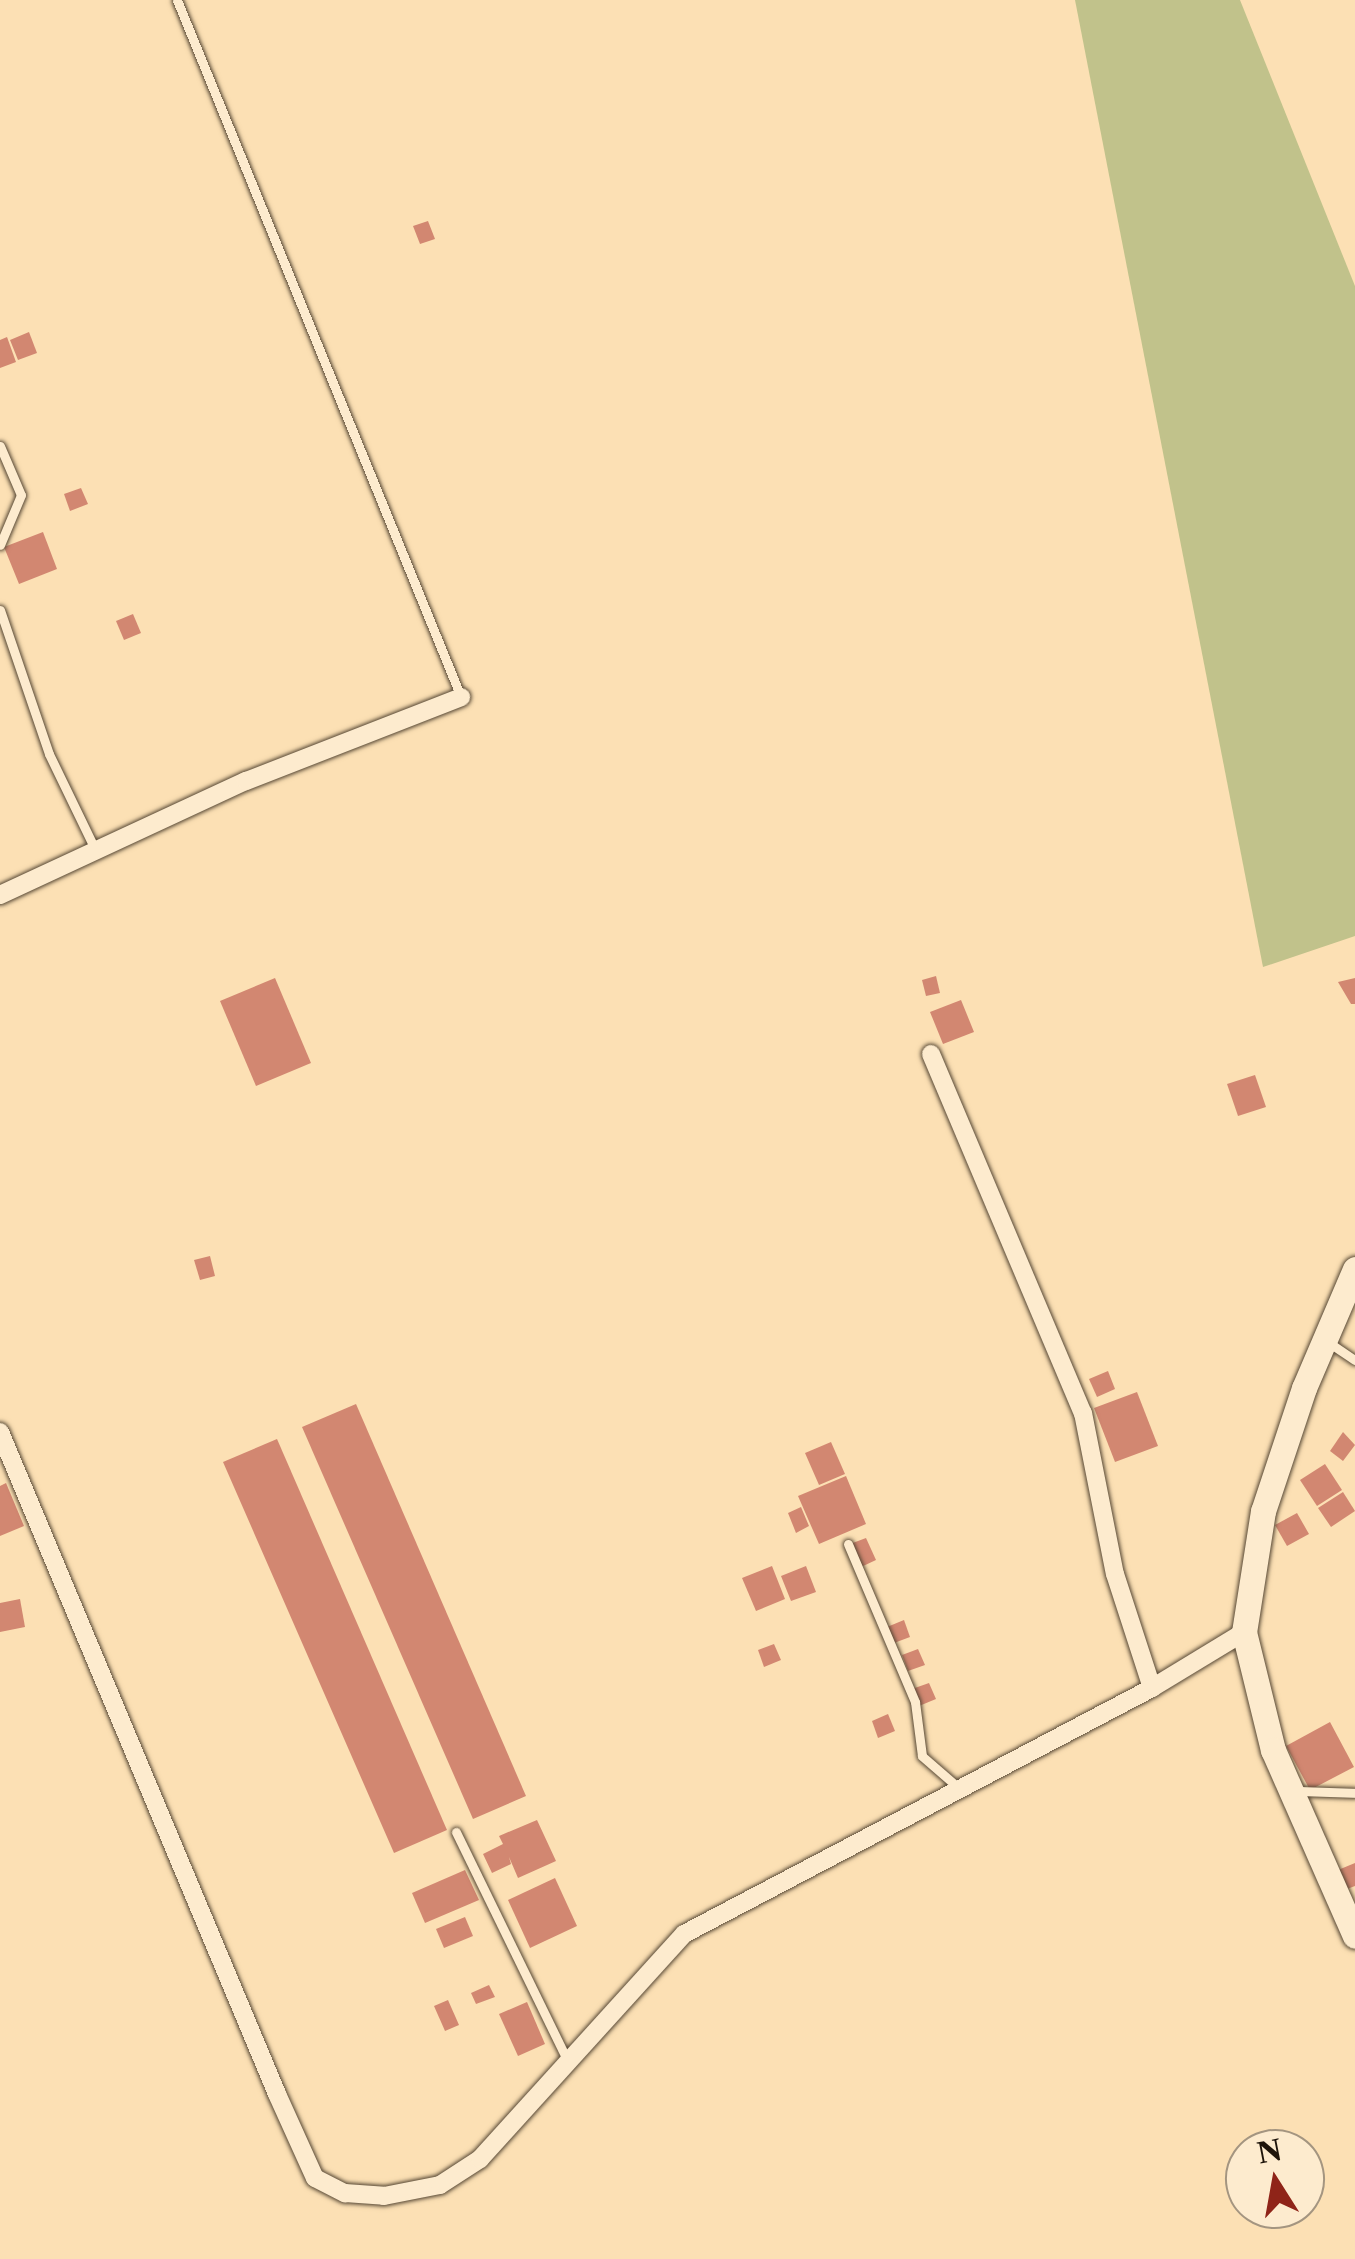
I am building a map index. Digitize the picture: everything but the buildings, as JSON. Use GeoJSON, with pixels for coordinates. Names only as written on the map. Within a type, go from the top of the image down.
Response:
{"type":"FeatureCollection","features":[{"type":"Feature","properties":{"kind":"street"},"geometry":{"type":"LineString","coordinates":[[0,895],[94,847],[461,697]]}},
{"type":"Feature","properties":{"kind":"street"},"geometry":{"type":"LineString","coordinates":[[931,1054],[1083,1412],[1116,1574],[1152,1688]]}},
{"type":"Feature","properties":{"kind":"street"},"geometry":{"type":"LineString","coordinates":[[1355,1270],[1323,1338],[1264,1512],[1244,1632],[1288,1790],[1355,1936]]}},
{"type":"Feature","properties":{"kind":"street"},"geometry":{"type":"LineString","coordinates":[[0,1432],[315,2178],[345,2193],[384,2196],[440,2185],[480,2159],[684,1934],[1152,1688],[1244,1632]]}},
{"type":"Feature","properties":{"kind":"lane"},"geometry":{"type":"LineString","coordinates":[[176,0],[461,697]]}},
{"type":"Feature","properties":{"kind":"lane"},"geometry":{"type":"LineString","coordinates":[[0,446],[21,495],[0,546]]}},
{"type":"Feature","properties":{"kind":"lane"},"geometry":{"type":"LineString","coordinates":[[0,610],[49,754],[94,847]]}},
{"type":"Feature","properties":{"kind":"lane"},"geometry":{"type":"LineString","coordinates":[[1323,1338],[1355,1360]]}},
{"type":"Feature","properties":{"kind":"lane"},"geometry":{"type":"LineString","coordinates":[[848,1544],[915,1702],[922,1756],[959,1788]]}},
{"type":"Feature","properties":{"kind":"lane"},"geometry":{"type":"LineString","coordinates":[[1288,1790],[1355,1793]]}},
{"type":"Feature","properties":{"kind":"lane"},"geometry":{"type":"LineString","coordinates":[[456,1832],[568,2062]]}},
{"type":"Feature","properties":{"kind":"green space"},"geometry":{"type":"Polygon","coordinates":[[[1075,0],[1240,0],[1355,286],[1355,936],[1263,967],[1075,0]]]}}]}
